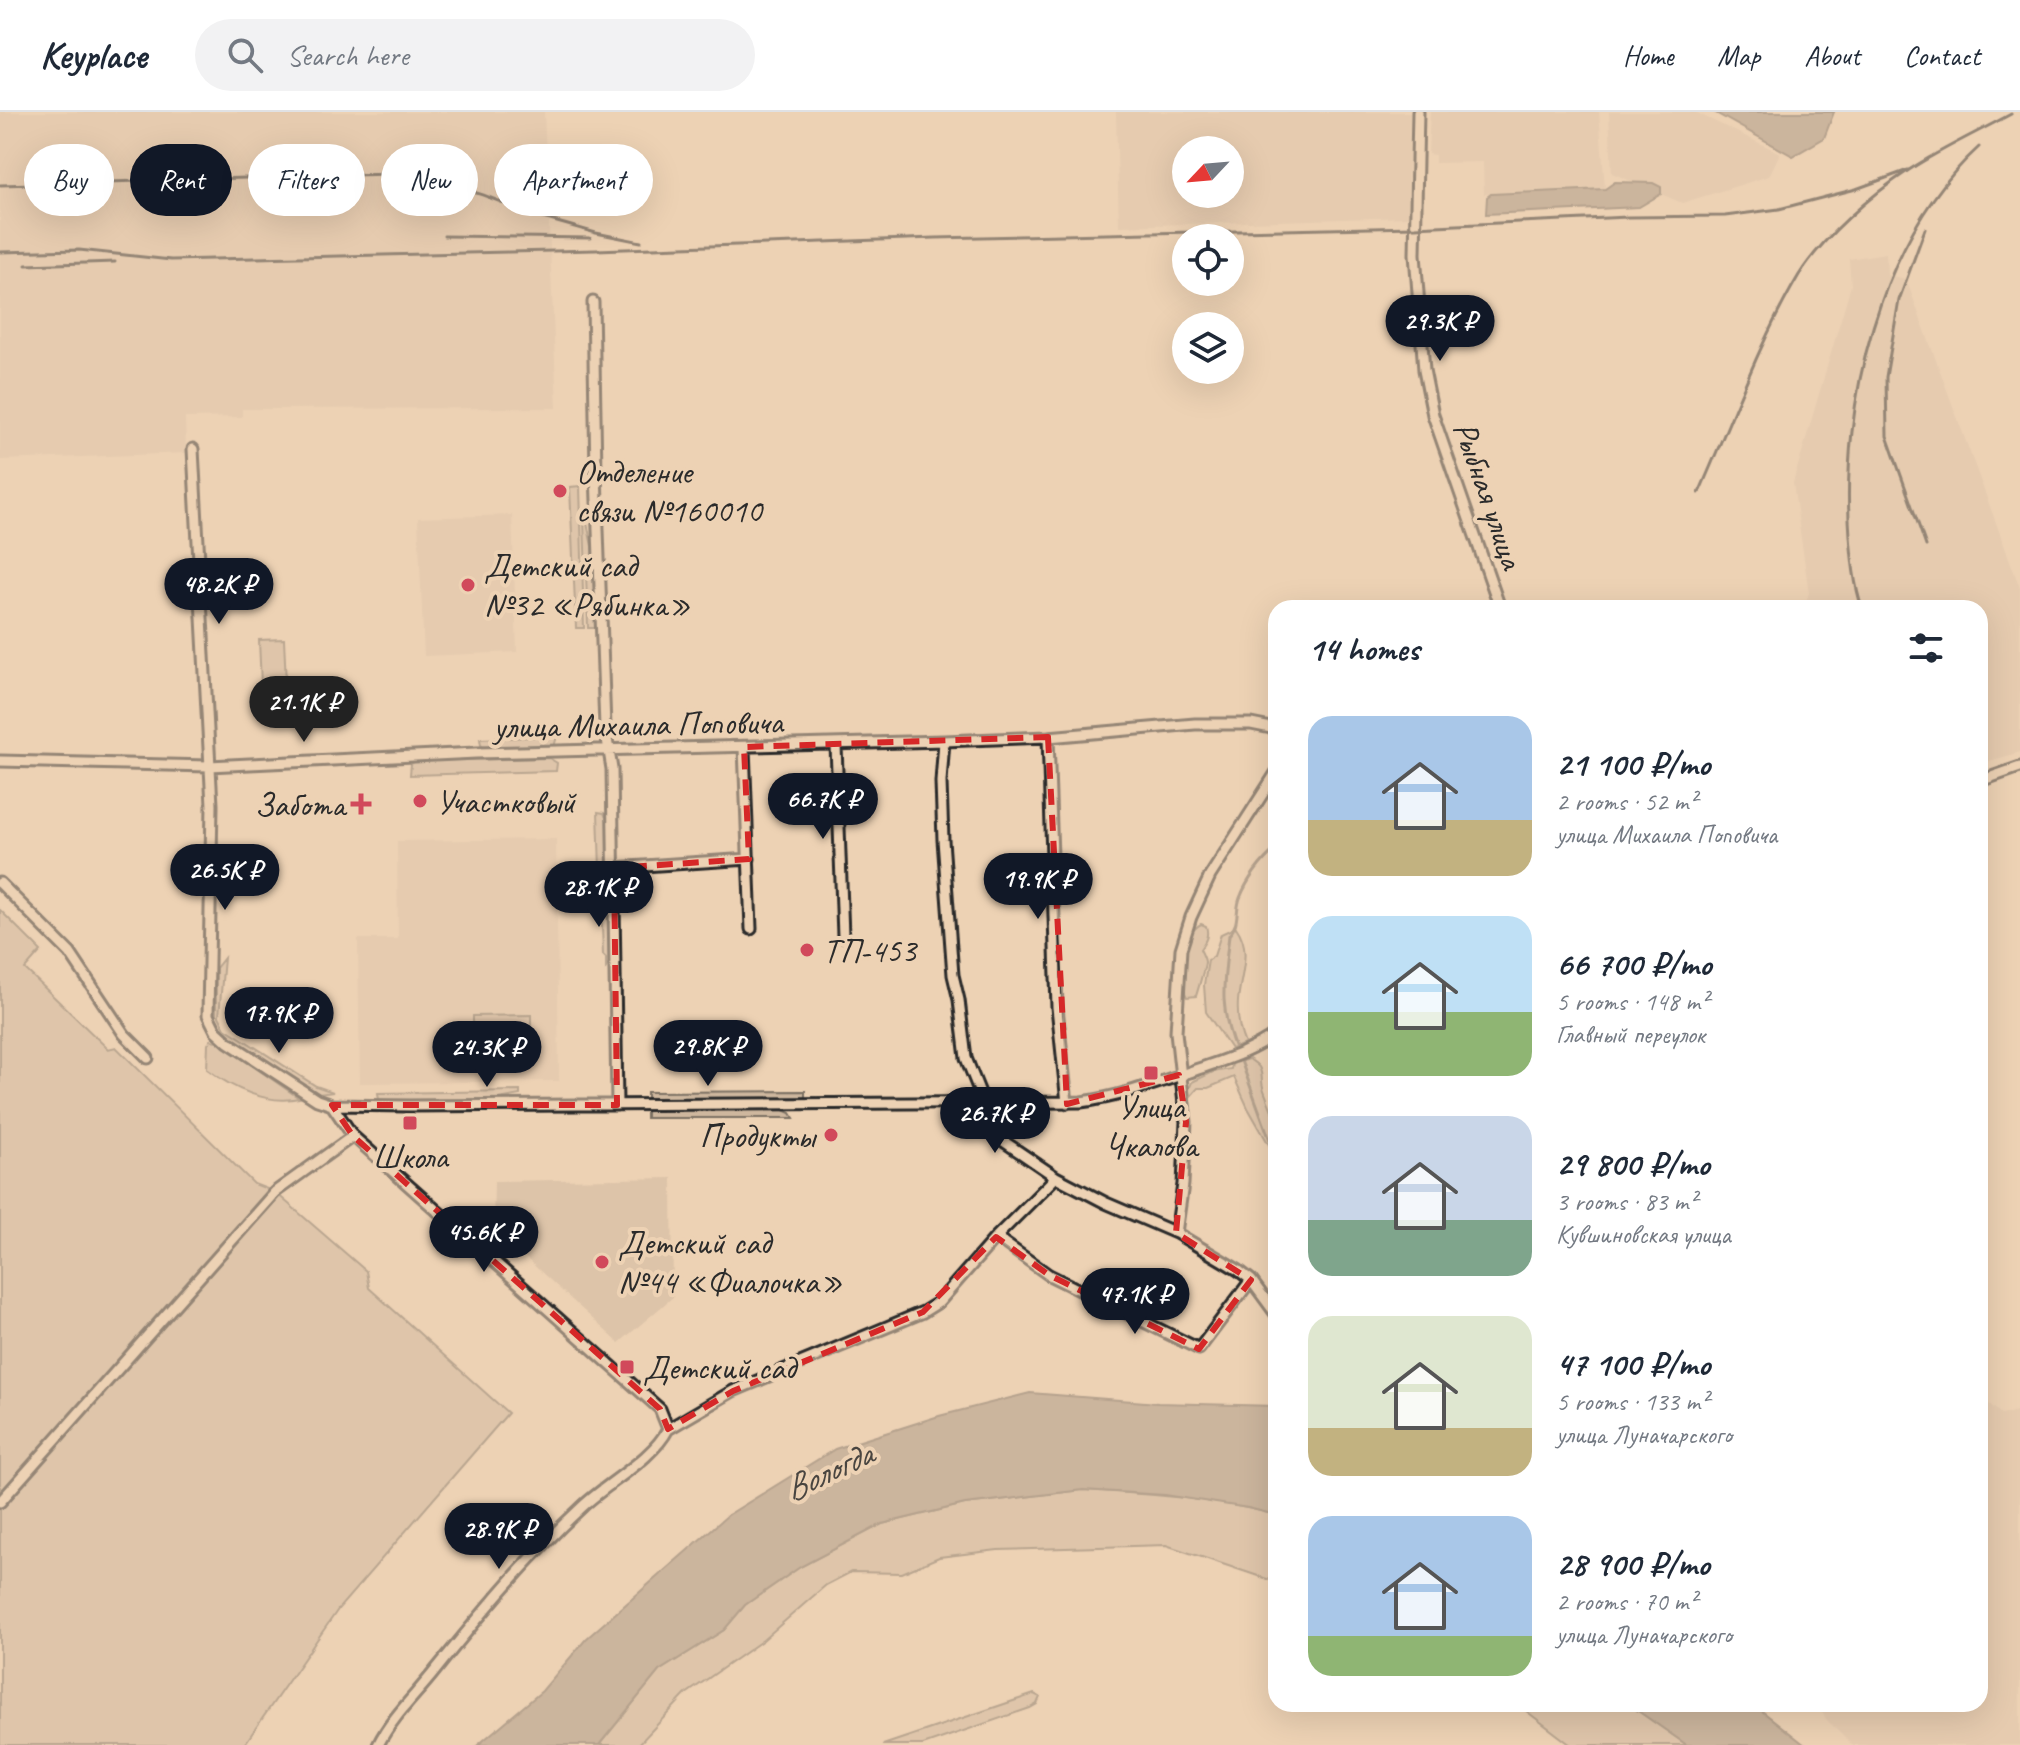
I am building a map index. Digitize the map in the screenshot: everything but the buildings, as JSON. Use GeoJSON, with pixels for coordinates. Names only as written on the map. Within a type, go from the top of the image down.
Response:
{"type":"FeatureCollection","features":[{"type":"Feature","properties":{"kind":"street","name":"Рыбная улица"},"geometry":{"type":"LineString","coordinates":[[1418,112],[1415,254],[1424,370],[1441,440],[1497,600]]}},
{"type":"Feature","properties":{"kind":"street"},"geometry":{"type":"LineString","coordinates":[[593,302],[605,727],[609,751],[614,868],[617,1105]]}},
{"type":"Feature","properties":{"kind":"street"},"geometry":{"type":"LineString","coordinates":[[193,449],[212,805],[210,1020],[228,1042],[317,1100],[332,1105],[1067,1103],[1115,1096],[1228,1059],[1268,1039]]}},
{"type":"Feature","properties":{"kind":"street","name":"улица Михаила Поповича"},"geometry":{"type":"LineString","coordinates":[[0,761],[209,766],[431,755],[1048,737],[1195,724],[1251,724],[1268,727]]}},
{"type":"Feature","properties":{"kind":"street"},"geometry":{"type":"LineString","coordinates":[[1048,737],[1057,1007],[1067,1103]]}},
{"type":"Feature","properties":{"kind":"street"},"geometry":{"type":"LineString","coordinates":[[944,741],[941,782],[943,840],[953,975],[966,1058],[980,1093],[983,1123],[990,1132],[1056,1177],[1106,1203],[1176,1233],[1238,1270],[1251,1280],[1268,1303]]}},
{"type":"Feature","properties":{"kind":"street"},"geometry":{"type":"LineString","coordinates":[[836,745],[843,936]]}},
{"type":"Feature","properties":{"kind":"street"},"geometry":{"type":"LineString","coordinates":[[744,747],[751,929]]}},
{"type":"Feature","properties":{"kind":"street"},"geometry":{"type":"LineString","coordinates":[[1988,778],[2020,767]]}},
{"type":"Feature","properties":{"kind":"street"},"geometry":{"type":"LineString","coordinates":[[1176,1233],[1183,1184],[1186,1122],[1176,1032],[1181,949],[1210,876],[1268,785]]}},
{"type":"Feature","properties":{"kind":"street"},"geometry":{"type":"LineString","coordinates":[[614,868],[749,859]]}},
{"type":"Feature","properties":{"kind":"street"},"geometry":{"type":"LineString","coordinates":[[0,883],[70,953],[124,1034],[148,1058]]}},
{"type":"Feature","properties":{"kind":"street"},"geometry":{"type":"LineString","coordinates":[[332,1105],[353,1136],[660,1409],[668,1429]]}},
{"type":"Feature","properties":{"kind":"street"},"geometry":{"type":"LineString","coordinates":[[0,1502],[275,1192],[353,1136]]}},
{"type":"Feature","properties":{"kind":"street"},"geometry":{"type":"LineString","coordinates":[[378,1745],[392,1722],[472,1623],[580,1509],[650,1451],[668,1429],[733,1391],[923,1312],[939,1302],[996,1237],[1056,1177]]}},
{"type":"Feature","properties":{"kind":"street"},"geometry":{"type":"LineString","coordinates":[[996,1237],[1049,1275],[1199,1349],[1251,1280]]}},
{"type":"Feature","properties":{"kind":"highlighted area"},"geometry":{"type":"Polygon","coordinates":[[[1048,737],[1067,1104],[1179,1075],[1186,1122],[1176,1233],[1251,1280],[1199,1349],[1049,1275],[996,1237],[923,1312],[733,1391],[668,1429],[660,1409],[353,1136],[332,1105],[617,1105],[614,868],[749,859],[744,747],[1048,737]]]}},
{"type":"Feature","properties":{"kind":"shaded area"},"geometry":{"type":"Polygon","coordinates":[[[0,112],[544,112],[545,144],[494,144],[494,216],[549,216],[557,408],[242,409],[242,417],[185,418],[186,453],[0,460],[0,112]]]}},
{"type":"Feature","properties":{"kind":"shaded area"},"geometry":{"type":"Polygon","coordinates":[[[1116,112],[1410,112],[1408,217],[1119,226],[1116,112]]]}},
{"type":"Feature","properties":{"kind":"shaded area"},"geometry":{"type":"Polygon","coordinates":[[[1430,112],[1599,112],[1605,189],[1484,194],[1483,162],[1435,163],[1435,155],[1428,154],[1430,112]]]}},
{"type":"Feature","properties":{"kind":"shaded area"},"geometry":{"type":"Polygon","coordinates":[[[1609,112],[1695,112],[1780,153],[1769,176],[1682,203],[1612,173],[1609,112]]]}},
{"type":"Feature","properties":{"kind":"shaded area"},"geometry":{"type":"Polygon","coordinates":[[[1886,253],[1887,275],[1906,279],[2020,588],[2020,752],[1988,762],[1988,600],[1807,600],[1809,593],[1793,483],[1851,285],[1849,259],[1886,253]]]}},
{"type":"Feature","properties":{"kind":"shaded area"},"geometry":{"type":"Polygon","coordinates":[[[580,486],[584,628],[576,628],[570,487],[580,486]]]}},
{"type":"Feature","properties":{"kind":"shaded area","name":"Детский сад №32 «Рябинка»"},"geometry":{"type":"Polygon","coordinates":[[[512,515],[517,652],[424,656],[418,518],[512,515]]]}},
{"type":"Feature","properties":{"kind":"shaded area"},"geometry":{"type":"Polygon","coordinates":[[[584,521],[592,546],[595,628],[588,628],[584,521]]]}},
{"type":"Feature","properties":{"kind":"shaded area"},"geometry":{"type":"Polygon","coordinates":[[[284,639],[286,684],[261,685],[259,640],[284,639]]]}},
{"type":"Feature","properties":{"kind":"shaded area"},"geometry":{"type":"Polygon","coordinates":[[[557,736],[554,747],[486,750],[480,739],[557,736]]]}},
{"type":"Feature","properties":{"kind":"shaded area"},"geometry":{"type":"Polygon","coordinates":[[[549,758],[557,763],[556,771],[410,775],[411,764],[416,761],[549,758]]]}},
{"type":"Feature","properties":{"kind":"shaded area"},"geometry":{"type":"Polygon","coordinates":[[[598,812],[604,813],[607,820],[611,959],[606,968],[603,955],[598,812]]]}},
{"type":"Feature","properties":{"kind":"shaded area"},"geometry":{"type":"Polygon","coordinates":[[[556,839],[559,1081],[360,1083],[358,939],[398,939],[397,841],[556,839]]]}},
{"type":"Feature","properties":{"kind":"shaded area"},"geometry":{"type":"Polygon","coordinates":[[[0,910],[41,951],[25,969],[108,1049],[116,1047],[254,1184],[275,1192],[366,1271],[369,1288],[508,1413],[339,1608],[244,1745],[0,1745],[0,910]]]}},
{"type":"Feature","properties":{"kind":"shaded area"},"geometry":{"type":"Polygon","coordinates":[[[1201,924],[1206,926],[1207,932],[1200,949],[1205,964],[1196,996],[1187,997],[1182,980],[1185,947],[1201,924]]]}},
{"type":"Feature","properties":{"kind":"shaded area"},"geometry":{"type":"Polygon","coordinates":[[[1236,927],[1245,954],[1238,1018],[1245,1044],[1231,1049],[1206,1012],[1204,985],[1208,960],[1214,956],[1221,934],[1236,927]]]}},
{"type":"Feature","properties":{"kind":"shaded area"},"geometry":{"type":"Polygon","coordinates":[[[224,958],[219,1016],[225,1028],[316,1086],[333,1092],[319,1094],[278,1070],[246,1049],[222,1027],[216,1017],[216,968],[224,958]]]}},
{"type":"Feature","properties":{"kind":"shaded area"},"geometry":{"type":"Polygon","coordinates":[[[531,1015],[531,1051],[473,1051],[473,1016],[531,1015]]]}},
{"type":"Feature","properties":{"kind":"shaded area"},"geometry":{"type":"Polygon","coordinates":[[[211,1040],[217,1041],[299,1098],[275,1099],[251,1094],[217,1076],[207,1069],[208,1044],[211,1040]]]}},
{"type":"Feature","properties":{"kind":"shaded area"},"geometry":{"type":"Polygon","coordinates":[[[1249,1059],[1260,1070],[1268,1100],[1268,1143],[1234,1077],[1208,1088],[1198,1088],[1190,1097],[1187,1094],[1192,1082],[1213,1072],[1231,1069],[1232,1064],[1249,1059]]]}},
{"type":"Feature","properties":{"kind":"shaded area"},"geometry":{"type":"Polygon","coordinates":[[[520,1091],[520,1095],[499,1099],[379,1100],[378,1093],[520,1091]]]}},
{"type":"Feature","properties":{"kind":"shaded area"},"geometry":{"type":"Polygon","coordinates":[[[805,1091],[805,1100],[647,1101],[647,1092],[805,1091]]]}},
{"type":"Feature","properties":{"kind":"shaded area"},"geometry":{"type":"Polygon","coordinates":[[[646,1110],[784,1110],[794,1118],[646,1118],[646,1110]]]}},
{"type":"Feature","properties":{"kind":"shaded area","name":"Детский сад №44 «Фиалочка»"},"geometry":{"type":"Polygon","coordinates":[[[672,1178],[673,1297],[619,1343],[493,1228],[494,1181],[672,1178]]]}},
{"type":"Feature","properties":{"kind":"shaded area"},"geometry":{"type":"Polygon","coordinates":[[[1988,1403],[2002,1415],[2020,1410],[2020,1745],[1852,1745],[1822,1712],[1988,1712],[1988,1403]]]}},
{"type":"Feature","properties":{"kind":"shaded area"},"geometry":{"type":"Polygon","coordinates":[[[1083,1490],[1156,1495],[1252,1509],[1268,1513],[1268,1579],[1166,1545],[998,1550],[939,1557],[902,1573],[851,1572],[826,1585],[763,1640],[686,1694],[638,1745],[599,1745],[659,1671],[724,1630],[745,1605],[800,1567],[882,1524],[965,1504],[1083,1490]]]}},
{"type":"Feature","properties":{"kind":"shaded area"},"geometry":{"type":"Polygon","coordinates":[[[1034,1694],[1040,1697],[1037,1704],[1030,1708],[923,1745],[883,1745],[1034,1694]]]}},
{"type":"Feature","properties":{"kind":"shaded area"},"geometry":{"type":"Polygon","coordinates":[[[1528,1712],[1640,1712],[1687,1745],[1571,1745],[1528,1712]]]}},
{"type":"Feature","properties":{"kind":"water"},"geometry":{"type":"Polygon","coordinates":[[[1714,112],[1834,112],[1824,138],[1793,156],[1714,112]]]}},
{"type":"Feature","properties":{"kind":"water"},"geometry":{"type":"Polygon","coordinates":[[[1615,182],[1653,183],[1661,187],[1661,194],[1639,207],[1486,214],[1487,197],[1491,194],[1605,189],[1615,182]]]}},
{"type":"Feature","properties":{"kind":"water","name":"Вологда"},"geometry":{"type":"Polygon","coordinates":[[[1030,1393],[1158,1403],[1268,1406],[1268,1513],[1165,1495],[1083,1490],[965,1504],[882,1524],[800,1567],[745,1605],[724,1630],[659,1671],[599,1745],[478,1745],[542,1691],[586,1639],[728,1515],[835,1449],[939,1416],[1030,1393]]]}},
{"type":"Feature","properties":{"kind":"water"},"geometry":{"type":"Polygon","coordinates":[[[1640,1712],[1763,1712],[1805,1745],[1687,1745],[1640,1712]]]}},
{"type":"Feature","properties":{"kind":"waterway"},"geometry":{"type":"LineString","coordinates":[[1236,1051],[1225,1006],[1224,980],[1229,935],[1235,926],[1246,884],[1268,857]]}},
{"type":"Feature","properties":{"kind":"waterway"},"geometry":{"type":"LineString","coordinates":[[1240,1058],[1268,1135]]}},
{"type":"Feature","properties":{"kind":"railway"},"geometry":{"type":"LineString","coordinates":[[1699,493],[1771,327],[1799,275],[1821,246],[1894,180],[2011,114]]}},
{"type":"Feature","properties":{"kind":"railway"},"geometry":{"type":"LineString","coordinates":[[1860,600],[1850,536],[1849,485],[1860,379],[1873,326],[1915,228],[1944,184],[1979,147]]}},
{"type":"Feature","properties":{"kind":"railway"},"geometry":{"type":"LineString","coordinates":[[0,252],[79,250],[171,260],[1725,216],[1779,209],[1856,189],[1908,170]]}},
{"type":"Feature","properties":{"kind":"railway"},"geometry":{"type":"LineString","coordinates":[[0,185],[391,174],[438,181],[543,218],[641,242]]}},
{"type":"Feature","properties":{"kind":"railway"},"geometry":{"type":"LineString","coordinates":[[1925,229],[1899,300],[1886,377],[1887,436],[1926,546]]}},
{"type":"Feature","properties":{"kind":"railway"},"geometry":{"type":"LineString","coordinates":[[444,236],[590,238]]}},
{"type":"Feature","properties":{"kind":"railway"},"geometry":{"type":"LineString","coordinates":[[26,265],[115,262]]}},
{"type":"Feature","properties":{"kind":"place","name":"Отделение связи №160010"},"geometry":{"type":"Point","coordinates":[560,491]}},
{"type":"Feature","properties":{"kind":"place","name":"Детский сад №32 «Рябинка»"},"geometry":{"type":"Point","coordinates":[468,585]}},
{"type":"Feature","properties":{"kind":"place","name":"Участковый"},"geometry":{"type":"Point","coordinates":[420,801]}},
{"type":"Feature","properties":{"kind":"place","name":"Забота"},"geometry":{"type":"Point","coordinates":[361,804]}},
{"type":"Feature","properties":{"kind":"place","name":"ТП-453"},"geometry":{"type":"Point","coordinates":[807,950]}},
{"type":"Feature","properties":{"kind":"place","name":"Улица Чкалова"},"geometry":{"type":"Point","coordinates":[1151,1073]}},
{"type":"Feature","properties":{"kind":"place","name":"Школа"},"geometry":{"type":"Point","coordinates":[410,1123]}},
{"type":"Feature","properties":{"kind":"place","name":"Продукты"},"geometry":{"type":"Point","coordinates":[831,1135]}},
{"type":"Feature","properties":{"kind":"place","name":"Детский сад №44 «Фиалочка»"},"geometry":{"type":"Point","coordinates":[602,1262]}},
{"type":"Feature","properties":{"kind":"place","name":"Детский сад"},"geometry":{"type":"Point","coordinates":[627,1367]}}]}
